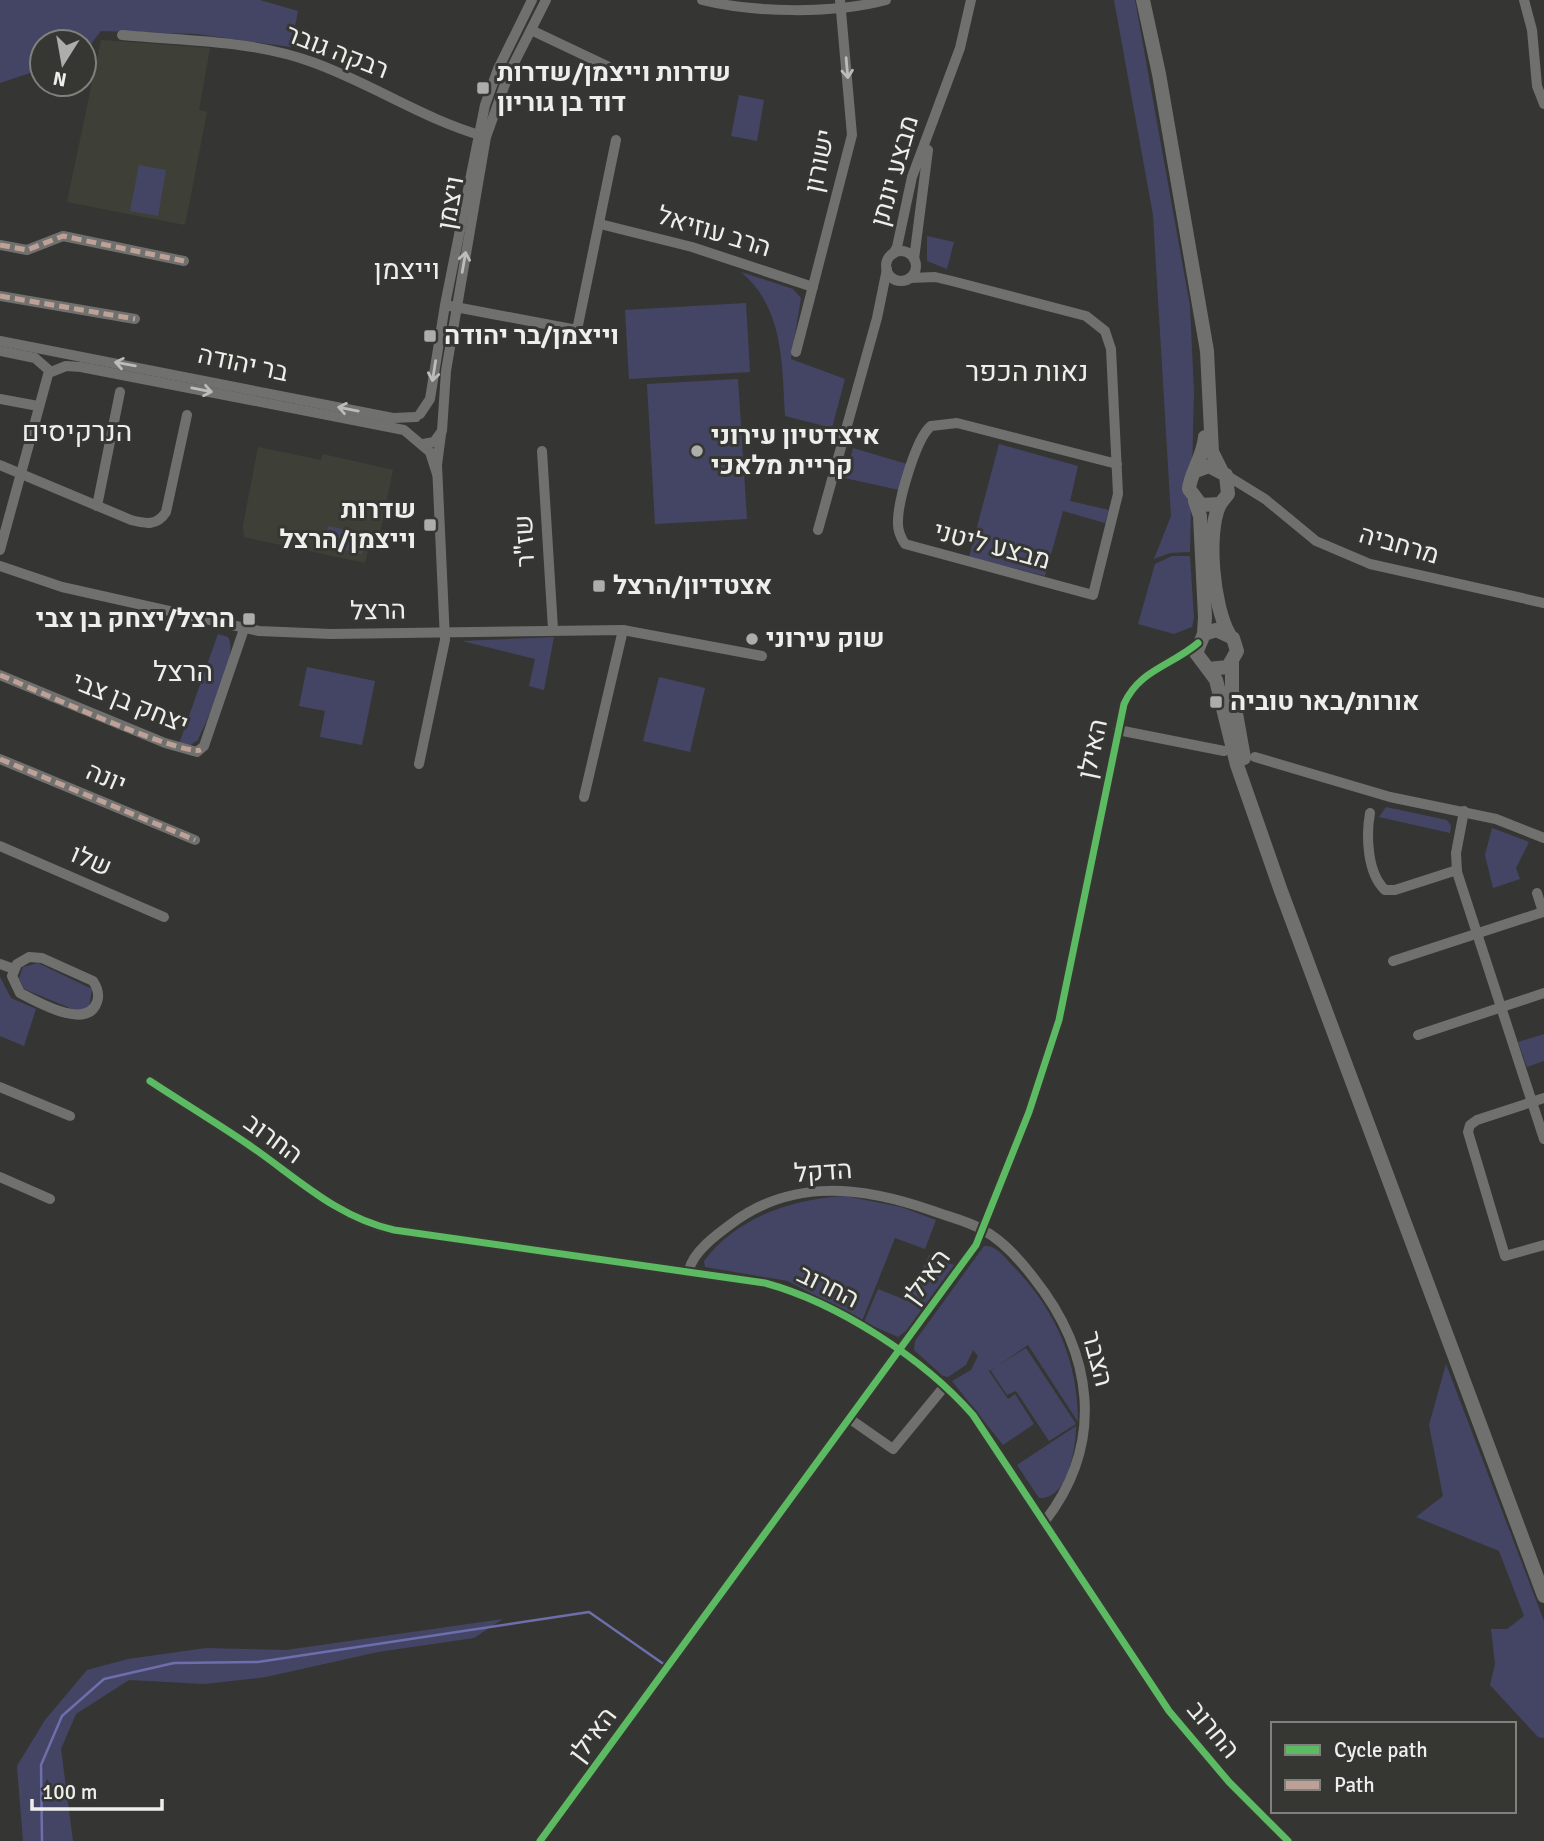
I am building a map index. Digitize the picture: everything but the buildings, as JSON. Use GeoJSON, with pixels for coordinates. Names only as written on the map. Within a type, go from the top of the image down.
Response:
{"type":"FeatureCollection","features":[{"type":"Feature","properties":{"kind":"main road"},"geometry":{"type":"LineString","coordinates":[[1143,0],[1160,74],[1207,351],[1212,452],[1230,487],[1213,527],[1214,565],[1221,618],[1237,651],[1233,663],[1232,691],[1244,763],[1281,891]]}},
{"type":"Feature","properties":{"kind":"main road"},"geometry":{"type":"LineString","coordinates":[[1209,397],[1204,449],[1189,482],[1201,531],[1201,639],[1196,653],[1216,680],[1237,765],[1281,891],[1544,1596]]}},
{"type":"Feature","properties":{"kind":"main road"},"geometry":{"type":"LineString","coordinates":[[1196,471],[1209,466],[1224,473]]}},
{"type":"Feature","properties":{"kind":"main road"},"geometry":{"type":"LineString","coordinates":[[1195,502],[1208,507],[1223,501]]}},
{"type":"Feature","properties":{"kind":"main road"},"geometry":{"type":"LineString","coordinates":[[1201,639],[1216,630],[1229,634]]}},
{"type":"Feature","properties":{"kind":"main road"},"geometry":{"type":"LineString","coordinates":[[1205,666],[1222,670],[1233,663]]}},
{"type":"Feature","properties":{"kind":"street","name":"ויצמן"},"geometry":{"type":"LineString","coordinates":[[418,416],[430,399],[451,306],[481,135],[494,79],[532,0]]}},
{"type":"Feature","properties":{"kind":"street","name":"ויצמן"},"geometry":{"type":"LineString","coordinates":[[481,135],[546,0]]}},
{"type":"Feature","properties":{"kind":"street"},"geometry":{"type":"LineString","coordinates":[[702,0],[754,8],[887,0]]}},
{"type":"Feature","properties":{"kind":"street","name":"מבצע יונתן"},"geometry":{"type":"LineString","coordinates":[[892,254],[897,247],[912,177],[960,48],[971,0]]}},
{"type":"Feature","properties":{"kind":"street"},"geometry":{"type":"LineString","coordinates":[[1524,0],[1539,61],[1537,86],[1544,104]]}},
{"type":"Feature","properties":{"kind":"street","name":"ישורון"},"geometry":{"type":"LineString","coordinates":[[796,352],[852,135],[841,3]]}},
{"type":"Feature","properties":{"kind":"street"},"geometry":{"type":"LineString","coordinates":[[531,30],[607,66]]}},
{"type":"Feature","properties":{"kind":"street","name":"רבקה גובר"},"geometry":{"type":"LineString","coordinates":[[122,35],[281,52],[334,71],[454,127],[481,135]]}},
{"type":"Feature","properties":{"kind":"street","name":"מבצע יונתן"},"geometry":{"type":"LineString","coordinates":[[914,260],[923,175],[940,100]]}},
{"type":"Feature","properties":{"kind":"street"},"geometry":{"type":"LineString","coordinates":[[451,306],[577,330],[616,141]]}},
{"type":"Feature","properties":{"kind":"street","name":"הרב עוזיאל"},"geometry":{"type":"LineString","coordinates":[[600,224],[692,247],[813,287]]}},
{"type":"Feature","properties":{"kind":"street"},"geometry":{"type":"LineString","coordinates":[[0,245],[27,250],[63,236],[184,261]]}},
{"type":"Feature","properties":{"kind":"street"},"geometry":{"type":"LineString","coordinates":[[818,530],[877,318],[887,262],[892,254],[906,252],[914,260],[952,281]]}},
{"type":"Feature","properties":{"kind":"street"},"geometry":{"type":"LineString","coordinates":[[877,318],[890,294],[915,271],[914,260]]}},
{"type":"Feature","properties":{"kind":"street"},"geometry":{"type":"LineString","coordinates":[[887,269],[894,279],[935,277],[1080,314],[1100,324],[1109,337],[1111,349],[1117,464]]}},
{"type":"Feature","properties":{"kind":"street"},"geometry":{"type":"LineString","coordinates":[[0,296],[135,320]]}},
{"type":"Feature","properties":{"kind":"street","name":"ויצמן"},"geometry":{"type":"LineString","coordinates":[[419,764],[445,633],[437,450],[442,429],[451,306]]}},
{"type":"Feature","properties":{"kind":"street"},"geometry":{"type":"LineString","coordinates":[[0,341],[48,350],[22,474],[0,550]]}},
{"type":"Feature","properties":{"kind":"street","name":"בר יהודה"},"geometry":{"type":"LineString","coordinates":[[48,350],[393,418],[418,416]]}},
{"type":"Feature","properties":{"kind":"street"},"geometry":{"type":"LineString","coordinates":[[0,351],[46,367]]}},
{"type":"Feature","properties":{"kind":"street"},"geometry":{"type":"LineString","coordinates":[[62,353],[65,359],[62,368]]}},
{"type":"Feature","properties":{"kind":"street","name":"בר יהודה"},"geometry":{"type":"LineString","coordinates":[[46,367],[81,366],[404,430],[418,441]]}},
{"type":"Feature","properties":{"kind":"street"},"geometry":{"type":"LineString","coordinates":[[97,506],[120,392]]}},
{"type":"Feature","properties":{"kind":"street"},"geometry":{"type":"LineString","coordinates":[[0,399],[38,406]]}},
{"type":"Feature","properties":{"kind":"street"},"geometry":{"type":"LineString","coordinates":[[0,466],[142,523],[161,520],[166,512],[187,415]]}},
{"type":"Feature","properties":{"kind":"street"},"geometry":{"type":"LineString","coordinates":[[418,416],[436,417],[442,429],[434,442],[418,441],[411,427],[418,416]]}},
{"type":"Feature","properties":{"kind":"street","name":"מבצע ליטני"},"geometry":{"type":"LineString","coordinates":[[939,423],[957,423],[1117,464],[1116,506],[1093,595],[912,548],[905,544],[899,532],[899,516],[917,446],[925,431],[939,423]]}},
{"type":"Feature","properties":{"kind":"street","name":"ויצמן"},"geometry":{"type":"LineString","coordinates":[[418,441],[437,474]]}},
{"type":"Feature","properties":{"kind":"street","name":"שז\"ר"},"geometry":{"type":"LineString","coordinates":[[542,451],[553,629]]}},
{"type":"Feature","properties":{"kind":"street","name":"מרחביה"},"geometry":{"type":"LineString","coordinates":[[1224,473],[1258,494],[1316,541],[1370,564],[1544,603]]}},
{"type":"Feature","properties":{"kind":"street"},"geometry":{"type":"LineString","coordinates":[[1223,501],[1239,493],[1258,494]]}},
{"type":"Feature","properties":{"kind":"street","name":"הרצל"},"geometry":{"type":"LineString","coordinates":[[0,566],[62,587],[244,629],[320,634],[622,630],[762,656]]}},
{"type":"Feature","properties":{"kind":"street","name":"יצחק בן צבי"},"geometry":{"type":"LineString","coordinates":[[0,675],[165,743],[197,752],[204,746],[244,629]]}},
{"type":"Feature","properties":{"kind":"street"},"geometry":{"type":"LineString","coordinates":[[584,797],[622,630]]}},
{"type":"Feature","properties":{"kind":"street","name":"האילן"},"geometry":{"type":"LineString","coordinates":[[540,1841],[967,1259],[984,1230],[1030,1112],[1059,1020],[1124,704],[1133,687],[1151,670],[1171,661],[1201,639]]}},
{"type":"Feature","properties":{"kind":"street"},"geometry":{"type":"LineString","coordinates":[[1171,661],[1193,659],[1205,666]]}},
{"type":"Feature","properties":{"kind":"street"},"geometry":{"type":"LineString","coordinates":[[1118,730],[1224,751]]}},
{"type":"Feature","properties":{"kind":"street"},"geometry":{"type":"LineString","coordinates":[[1255,757],[1388,796],[1496,819],[1544,838]]}},
{"type":"Feature","properties":{"kind":"street","name":"יונה"},"geometry":{"type":"LineString","coordinates":[[0,759],[195,840]]}},
{"type":"Feature","properties":{"kind":"street"},"geometry":{"type":"LineString","coordinates":[[1464,811],[1456,853],[1457,870],[1544,1139]]}},
{"type":"Feature","properties":{"kind":"street"},"geometry":{"type":"LineString","coordinates":[[1370,813],[1366,837],[1378,881],[1385,890],[1395,890],[1457,870]]}},
{"type":"Feature","properties":{"kind":"street","name":"שלו"},"geometry":{"type":"LineString","coordinates":[[0,846],[164,917]]}},
{"type":"Feature","properties":{"kind":"street"},"geometry":{"type":"LineString","coordinates":[[1393,961],[1544,912],[1537,893]]}},
{"type":"Feature","properties":{"kind":"street"},"geometry":{"type":"LineString","coordinates":[[42,958],[93,981],[98,1000],[85,1014],[72,1015],[20,993],[13,982],[14,969],[22,959],[42,958]]}},
{"type":"Feature","properties":{"kind":"street"},"geometry":{"type":"LineString","coordinates":[[0,964],[14,969]]}},
{"type":"Feature","properties":{"kind":"street"},"geometry":{"type":"LineString","coordinates":[[1418,1035],[1544,993]]}},
{"type":"Feature","properties":{"kind":"street","name":"החרוב"},"geometry":{"type":"LineString","coordinates":[[150,1081],[246,1143],[312,1193],[367,1223],[394,1230],[689,1270],[765,1283],[792,1292],[871,1332],[900,1351],[973,1415],[1169,1712],[1229,1782],[1288,1841]]}},
{"type":"Feature","properties":{"kind":"street"},"geometry":{"type":"LineString","coordinates":[[0,1087],[70,1116]]}},
{"type":"Feature","properties":{"kind":"street"},"geometry":{"type":"LineString","coordinates":[[1544,1098],[1477,1120],[1469,1125],[1468,1138],[1505,1256],[1544,1245]]}},
{"type":"Feature","properties":{"kind":"street"},"geometry":{"type":"LineString","coordinates":[[0,1177],[50,1199]]}},
{"type":"Feature","properties":{"kind":"street","name":"הדקל"},"geometry":{"type":"LineString","coordinates":[[689,1270],[699,1253],[751,1210],[774,1200],[815,1190],[842,1189],[888,1196],[984,1230]]}},
{"type":"Feature","properties":{"kind":"street","name":"הצבר"},"geometry":{"type":"LineString","coordinates":[[984,1230],[1019,1261],[1048,1297],[1080,1365],[1086,1415],[1079,1457],[1066,1491],[1045,1521]]}},
{"type":"Feature","properties":{"kind":"street"},"geometry":{"type":"LineString","coordinates":[[850,1419],[893,1449],[944,1387]]}},
{"type":"Feature","properties":{"kind":"shaded area"},"geometry":{"type":"Polygon","coordinates":[[[0,0],[260,0],[298,11],[291,47],[197,34],[101,31],[98,35],[98,28],[28,28],[28,74],[0,83],[0,0]]]}},
{"type":"Feature","properties":{"kind":"shaded area"},"geometry":{"type":"Polygon","coordinates":[[[1114,0],[1135,0],[1190,306],[1194,392],[1190,552],[1170,553],[1154,559],[1171,516],[1153,215],[1114,0]]]}},
{"type":"Feature","properties":{"kind":"shaded area"},"geometry":{"type":"Polygon","coordinates":[[[101,40],[210,48],[199,110],[207,112],[185,225],[67,202],[89,98],[98,98],[98,54],[101,40]]]}},
{"type":"Feature","properties":{"kind":"shaded area"},"geometry":{"type":"Polygon","coordinates":[[[739,95],[764,100],[757,141],[731,136],[739,95]]]}},
{"type":"Feature","properties":{"kind":"shaded area"},"geometry":{"type":"Polygon","coordinates":[[[139,165],[166,170],[158,216],[130,211],[139,165]]]}},
{"type":"Feature","properties":{"kind":"shaded area"},"geometry":{"type":"Polygon","coordinates":[[[927,236],[954,242],[947,269],[927,261],[927,236]]]}},
{"type":"Feature","properties":{"kind":"shaded area"},"geometry":{"type":"Polygon","coordinates":[[[741,272],[793,289],[801,298],[791,359],[845,379],[832,428],[785,416],[781,357],[773,320],[766,302],[741,272]]]}},
{"type":"Feature","properties":{"kind":"shaded area"},"geometry":{"type":"Polygon","coordinates":[[[746,303],[750,372],[629,379],[625,310],[746,303]]]}},
{"type":"Feature","properties":{"kind":"shaded area","name":"איצדטיון עירוני קריית מלאכי"},"geometry":{"type":"Polygon","coordinates":[[[738,379],[747,519],[655,524],[647,384],[738,379]]]}},
{"type":"Feature","properties":{"kind":"shaded area"},"geometry":{"type":"Polygon","coordinates":[[[999,444],[1078,466],[1070,501],[1109,510],[1105,523],[1063,511],[1045,576],[969,557],[999,444]]]}},
{"type":"Feature","properties":{"kind":"shaded area"},"geometry":{"type":"Polygon","coordinates":[[[258,447],[321,460],[323,454],[393,470],[379,539],[371,538],[365,563],[244,537],[243,526],[258,447]]]}},
{"type":"Feature","properties":{"kind":"shaded area"},"geometry":{"type":"Polygon","coordinates":[[[853,448],[907,464],[899,490],[845,478],[853,448]]]}},
{"type":"Feature","properties":{"kind":"shaded area"},"geometry":{"type":"Polygon","coordinates":[[[328,526],[366,534],[362,554],[323,545],[328,526]]]}},
{"type":"Feature","properties":{"kind":"shaded area"},"geometry":{"type":"Polygon","coordinates":[[[1172,556],[1190,556],[1194,618],[1192,627],[1174,634],[1138,624],[1155,564],[1172,556]]]}},
{"type":"Feature","properties":{"kind":"shaded area"},"geometry":{"type":"Polygon","coordinates":[[[218,634],[228,637],[231,646],[221,688],[198,740],[189,746],[179,744],[218,634]]]}},
{"type":"Feature","properties":{"kind":"shaded area"},"geometry":{"type":"Polygon","coordinates":[[[554,637],[544,690],[529,686],[535,659],[462,641],[554,637]]]}},
{"type":"Feature","properties":{"kind":"shaded area"},"geometry":{"type":"Polygon","coordinates":[[[307,667],[375,681],[362,745],[320,737],[325,711],[299,706],[307,667]]]}},
{"type":"Feature","properties":{"kind":"shaded area"},"geometry":{"type":"Polygon","coordinates":[[[659,677],[705,688],[690,752],[643,741],[659,677]]]}},
{"type":"Feature","properties":{"kind":"shaded area"},"geometry":{"type":"Polygon","coordinates":[[[1386,807],[1447,820],[1451,826],[1450,833],[1379,817],[1386,807]]]}},
{"type":"Feature","properties":{"kind":"shaded area"},"geometry":{"type":"Polygon","coordinates":[[[1492,828],[1529,842],[1516,868],[1520,879],[1493,888],[1485,855],[1492,828]]]}},
{"type":"Feature","properties":{"kind":"shaded area"},"geometry":{"type":"Polygon","coordinates":[[[38,963],[92,989],[89,1008],[77,1011],[24,989],[19,978],[23,967],[38,963]]]}},
{"type":"Feature","properties":{"kind":"shaded area"},"geometry":{"type":"Polygon","coordinates":[[[0,977],[11,998],[36,1009],[24,1046],[0,1036],[0,977]]]}},
{"type":"Feature","properties":{"kind":"shaded area"},"geometry":{"type":"Polygon","coordinates":[[[1544,1034],[1544,1061],[1527,1067],[1518,1042],[1544,1034]]]}},
{"type":"Feature","properties":{"kind":"shaded area"},"geometry":{"type":"Polygon","coordinates":[[[845,1196],[901,1207],[936,1220],[925,1249],[895,1238],[862,1321],[788,1281],[705,1267],[704,1261],[717,1246],[749,1222],[786,1206],[845,1196]]]}},
{"type":"Feature","properties":{"kind":"shaded area"},"geometry":{"type":"Polygon","coordinates":[[[984,1246],[1000,1253],[1042,1301],[1062,1338],[1069,1358],[1074,1378],[1078,1422],[1028,1345],[996,1367],[1026,1348],[1076,1424],[1049,1441],[1016,1391],[1007,1395],[991,1371],[995,1368],[989,1371],[984,1364],[1008,1399],[1015,1394],[1034,1424],[1003,1445],[952,1381],[971,1370],[978,1356],[973,1350],[966,1365],[948,1377],[943,1376],[914,1350],[915,1341],[984,1246]]]}},
{"type":"Feature","properties":{"kind":"shaded area"},"geometry":{"type":"Polygon","coordinates":[[[929,1255],[954,1265],[906,1331],[898,1337],[864,1322],[878,1289],[908,1301],[929,1255]]]}},
{"type":"Feature","properties":{"kind":"shaded area"},"geometry":{"type":"Polygon","coordinates":[[[1446,1364],[1544,1621],[1544,1738],[1538,1737],[1490,1685],[1495,1664],[1491,1629],[1507,1629],[1524,1616],[1499,1551],[1416,1517],[1443,1496],[1429,1425],[1446,1364]]]}},
{"type":"Feature","properties":{"kind":"shaded area"},"geometry":{"type":"Polygon","coordinates":[[[1076,1426],[1072,1459],[1063,1482],[1057,1491],[1039,1498],[1017,1465],[1076,1426]]]}},
{"type":"Feature","properties":{"kind":"shaded area"},"geometry":{"type":"Polygon","coordinates":[[[503,1619],[474,1638],[378,1652],[266,1677],[205,1684],[129,1680],[76,1714],[61,1749],[73,1841],[23,1841],[17,1766],[45,1720],[87,1670],[128,1659],[206,1648],[286,1650],[503,1619]]]}},
{"type":"Feature","properties":{"kind":"waterway"},"geometry":{"type":"LineString","coordinates":[[42,1841],[41,1765],[62,1716],[104,1679],[174,1663],[258,1662],[589,1612],[665,1665]]}},
{"type":"Feature","properties":{"kind":"marked path"},"geometry":{"type":"LineString","coordinates":[[0,245],[27,250],[63,236],[184,261]]}},
{"type":"Feature","properties":{"kind":"marked path"},"geometry":{"type":"LineString","coordinates":[[0,296],[135,319]]}},
{"type":"Feature","properties":{"kind":"marked path"},"geometry":{"type":"LineString","coordinates":[[0,675],[137,733],[188,749],[201,750]]}},
{"type":"Feature","properties":{"kind":"marked path"},"geometry":{"type":"LineString","coordinates":[[0,759],[195,840]]}},
{"type":"Feature","properties":{"kind":"cycle path"},"geometry":{"type":"LineString","coordinates":[[540,1841],[976,1245],[1029,1112],[1059,1020],[1124,704],[1138,683],[1198,643]]}},
{"type":"Feature","properties":{"kind":"cycle path"},"geometry":{"type":"LineString","coordinates":[[150,1081],[246,1143],[316,1194],[353,1216],[373,1224],[394,1230],[765,1283],[821,1304],[878,1335],[930,1373],[973,1415],[1169,1711],[1229,1782],[1288,1841]]}},
{"type":"Feature","properties":{"kind":"place","name":"שדרות וייצמן/שדרות דוד בן גוריון"},"geometry":{"type":"Point","coordinates":[483,88]}},
{"type":"Feature","properties":{"kind":"place","name":"וייצמן/בר יהודה"},"geometry":{"type":"Point","coordinates":[430,336]}},
{"type":"Feature","properties":{"kind":"place","name":"איצדטיון עירוני קריית מלאכי"},"geometry":{"type":"Point","coordinates":[697,451]}},
{"type":"Feature","properties":{"kind":"place","name":"שדרות וייצמן/הרצל"},"geometry":{"type":"Point","coordinates":[430,525]}},
{"type":"Feature","properties":{"kind":"place","name":"אצטדיון/הרצל"},"geometry":{"type":"Point","coordinates":[599,586]}},
{"type":"Feature","properties":{"kind":"place","name":"הרצל/יצחק בן צבי"},"geometry":{"type":"Point","coordinates":[249,619]}},
{"type":"Feature","properties":{"kind":"place","name":"שוק עירוני"},"geometry":{"type":"Point","coordinates":[752,639]}},
{"type":"Feature","properties":{"kind":"place","name":"אורות/באר טוביה"},"geometry":{"type":"Point","coordinates":[1216,702]}},
{"type":"Feature","properties":{"kind":"district","name":"וייצמן"},"geometry":{"type":"Point","coordinates":[407,270]}},
{"type":"Feature","properties":{"kind":"district","name":"נאות הכפר"},"geometry":{"type":"Point","coordinates":[1027,372]}},
{"type":"Feature","properties":{"kind":"district","name":"הנרקיסים"},"geometry":{"type":"Point","coordinates":[77,432]}},
{"type":"Feature","properties":{"kind":"district","name":"הרצל"},"geometry":{"type":"Point","coordinates":[183,672]}}]}
